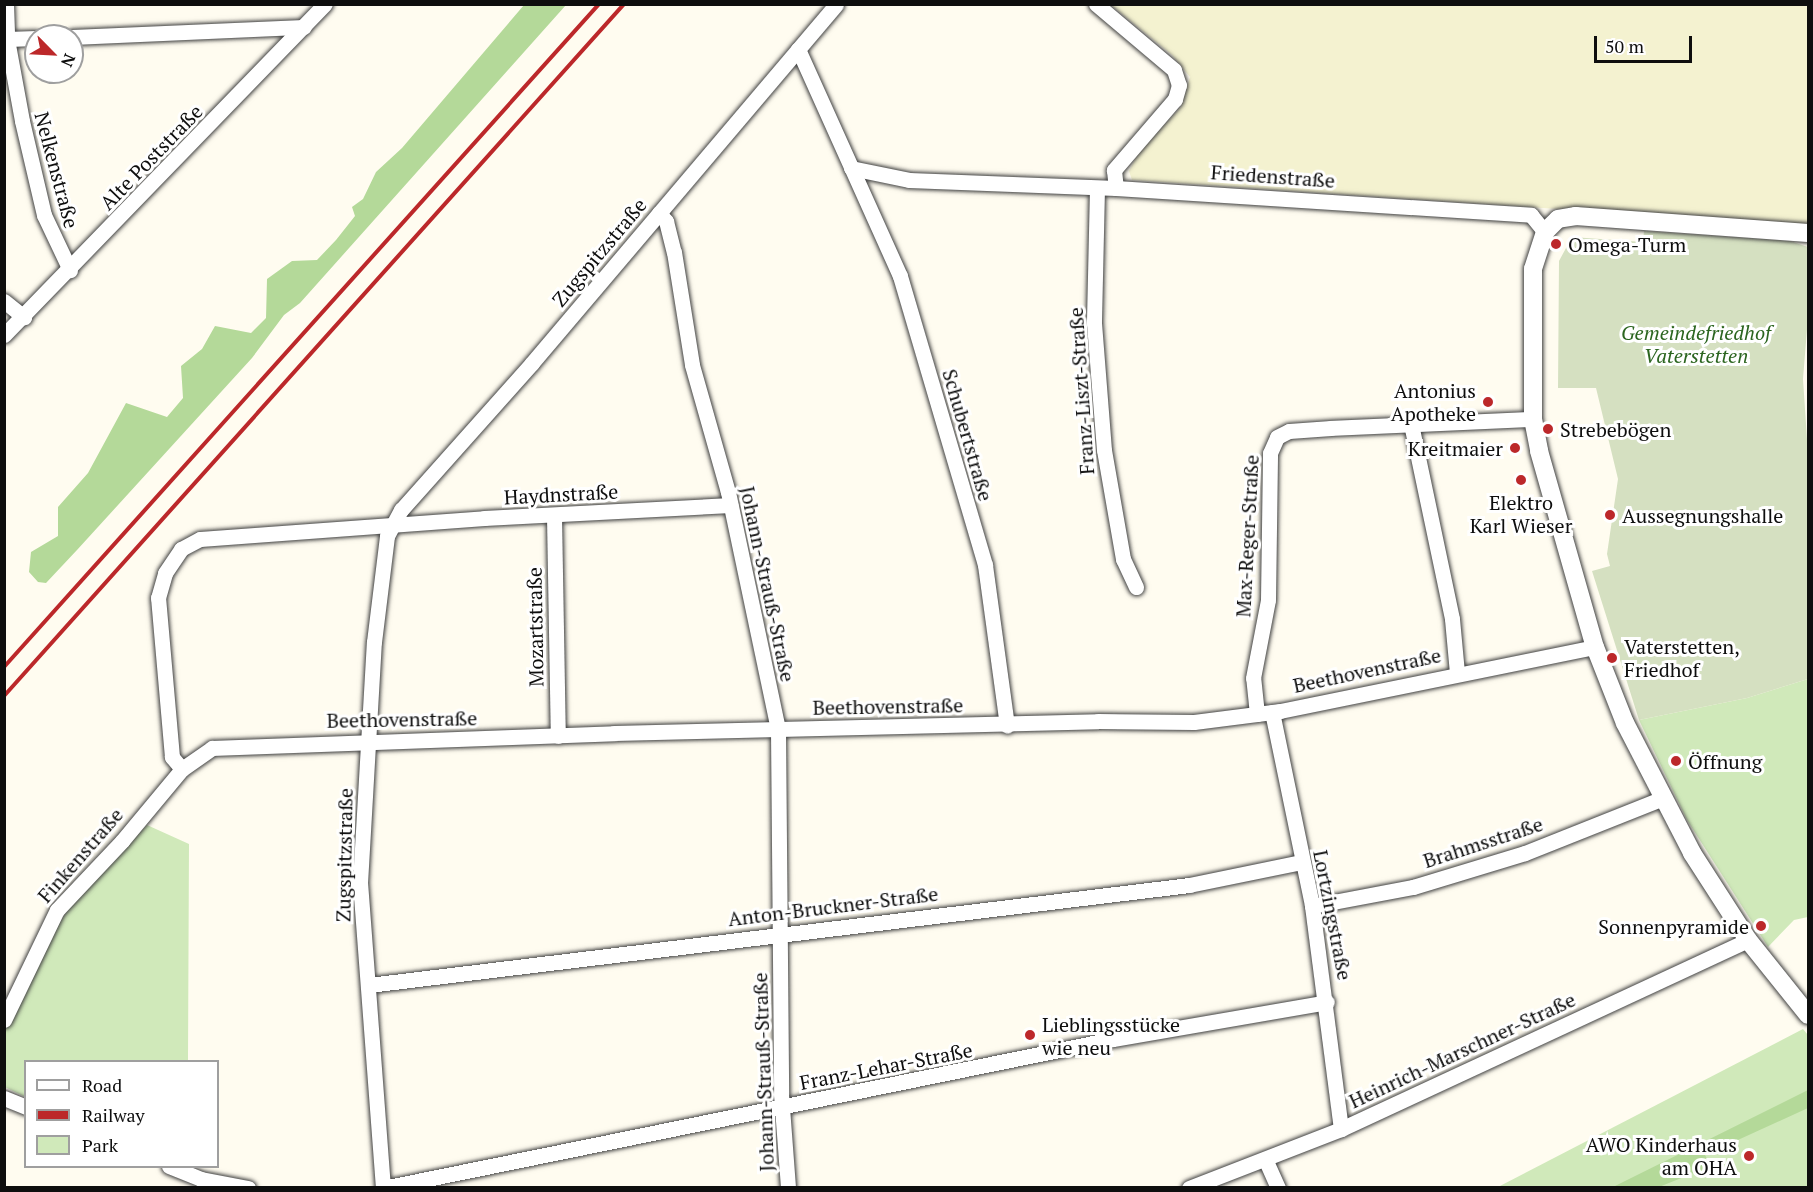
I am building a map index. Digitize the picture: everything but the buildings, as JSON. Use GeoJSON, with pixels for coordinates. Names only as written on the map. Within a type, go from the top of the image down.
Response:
{"type":"FeatureCollection","features":[{"type":"Feature","properties":{"kind":"street","name":"Nelkenstraße"},"geometry":{"type":"LineString","coordinates":[[6,4],[7,39],[44,215],[70,270]]}},
{"type":"Feature","properties":{"kind":"street","name":"Alte Poststraße"},"geometry":{"type":"LineString","coordinates":[[4,335],[70,270],[325,4]]}},
{"type":"Feature","properties":{"kind":"street","name":"Zugspitzstraße"},"geometry":{"type":"LineString","coordinates":[[383,1187],[360,883],[379,577],[383,549],[401,510],[659,213],[836,4]]}},
{"type":"Feature","properties":{"kind":"street"},"geometry":{"type":"LineString","coordinates":[[1096,4],[1174,70],[1179,85],[1175,99],[1114,170],[1116,188]]}},
{"type":"Feature","properties":{"kind":"street"},"geometry":{"type":"LineString","coordinates":[[84,36],[304,27]]}},
{"type":"Feature","properties":{"kind":"street"},"geometry":{"type":"LineString","coordinates":[[7,39],[24,38]]}},
{"type":"Feature","properties":{"kind":"street"},"geometry":{"type":"LineString","coordinates":[[798,49],[851,168]]}},
{"type":"Feature","properties":{"kind":"street","name":"Friedenstraße"},"geometry":{"type":"LineString","coordinates":[[851,168],[909,180],[1116,188],[1531,215],[1545,232]]}},
{"type":"Feature","properties":{"kind":"street","name":"Schubertstraße"},"geometry":{"type":"LineString","coordinates":[[851,168],[900,276],[980,546],[1007,725]]}},
{"type":"Feature","properties":{"kind":"street","name":"Franz-Liszt-Straße"},"geometry":{"type":"LineString","coordinates":[[1097,189],[1094,323],[1104,450],[1123,559],[1136,587]]}},
{"type":"Feature","properties":{"kind":"street","name":"Johann-Strauß-Straße"},"geometry":{"type":"LineString","coordinates":[[659,213],[666,221],[674,252],[692,365],[731,505],[778,730],[783,1108],[788,1188]]}},
{"type":"Feature","properties":{"kind":"street"},"geometry":{"type":"LineString","coordinates":[[1809,233],[1576,216],[1558,219],[1545,232],[1533,269],[1533,419],[1539,451],[1595,647],[1617,706],[1662,799],[1748,940],[1809,1015]]}},
{"type":"Feature","properties":{"kind":"street"},"geometry":{"type":"LineString","coordinates":[[4,301],[24,317]]}},
{"type":"Feature","properties":{"kind":"street","name":"Max-Reger-Straße"},"geometry":{"type":"LineString","coordinates":[[1264,713],[1253,678],[1268,600],[1270,453],[1277,437],[1289,431],[1533,419]]}},
{"type":"Feature","properties":{"kind":"street"},"geometry":{"type":"LineString","coordinates":[[1411,424],[1452,619],[1457,673]]}},
{"type":"Feature","properties":{"kind":"street","name":"Haydnstraße"},"geometry":{"type":"LineString","coordinates":[[393,525],[731,505]]}},
{"type":"Feature","properties":{"kind":"street","name":"Mozartstraße"},"geometry":{"type":"LineString","coordinates":[[554,516],[558,736]]}},
{"type":"Feature","properties":{"kind":"street"},"geometry":{"type":"LineString","coordinates":[[182,769],[172,757],[164,691],[158,598],[165,573],[181,549],[200,539],[393,525]]}},
{"type":"Feature","properties":{"kind":"street","name":"Beethovenstraße"},"geometry":{"type":"LineString","coordinates":[[143,816],[182,769],[212,748],[369,741],[1007,725],[1098,720],[1194,722],[1264,713],[1595,647]]}},
{"type":"Feature","properties":{"kind":"street","name":"Lortzingstraße"},"geometry":{"type":"LineString","coordinates":[[1264,713],[1312,906],[1328,1002],[1341,1129]]}},
{"type":"Feature","properties":{"kind":"street","name":"Brahmsstraße"},"geometry":{"type":"LineString","coordinates":[[1312,906],[1413,887],[1526,853],[1662,799]]}},
{"type":"Feature","properties":{"kind":"street","name":"Finkenstraße"},"geometry":{"type":"LineString","coordinates":[[4,1020],[55,914],[143,816]]}},
{"type":"Feature","properties":{"kind":"street","name":"Anton-Bruckner-Straße"},"geometry":{"type":"LineString","coordinates":[[369,985],[780,933],[1189,885],[1301,861]]}},
{"type":"Feature","properties":{"kind":"street","name":"Heinrich-Marschner-Straße"},"geometry":{"type":"LineString","coordinates":[[1189,1188],[1266,1161],[1341,1129],[1748,940]]}},
{"type":"Feature","properties":{"kind":"street","name":"Franz-Lehar-Straße"},"geometry":{"type":"LineString","coordinates":[[383,1187],[783,1108],[1113,1039],[1328,1002]]}},
{"type":"Feature","properties":{"kind":"street"},"geometry":{"type":"LineString","coordinates":[[4,1098],[24,1106]]}},
{"type":"Feature","properties":{"kind":"street"},"geometry":{"type":"LineString","coordinates":[[1266,1161],[1278,1188]]}},
{"type":"Feature","properties":{"kind":"street"},"geometry":{"type":"LineString","coordinates":[[172,1168],[201,1179],[248,1188]]}},
{"type":"Feature","properties":{"kind":"shaded area"},"geometry":{"type":"Polygon","coordinates":[[[1111,5],[1808,5],[1808,226],[1132,180],[1129,171],[1139,152],[1181,107],[1190,77],[1172,55],[1111,5]]]}},
{"type":"Feature","properties":{"kind":"green space"},"geometry":{"type":"Polygon","coordinates":[[[524,5],[566,5],[300,303],[284,315],[252,358],[77,550],[46,583],[38,582],[29,572],[31,552],[58,536],[58,507],[88,473],[126,403],[167,417],[183,398],[181,366],[202,349],[215,326],[251,333],[266,318],[267,279],[292,261],[317,260],[336,240],[355,216],[352,207],[363,199],[376,172],[402,148],[524,5]]]}},
{"type":"Feature","properties":{"kind":"green space","name":"Gemeindefriedhof Vaterstetten"},"geometry":{"type":"Polygon","coordinates":[[[1644,231],[1790,241],[1808,247],[1808,317],[1803,379],[1808,454],[1808,679],[1747,698],[1639,720],[1592,571],[1610,566],[1607,554],[1618,479],[1596,388],[1558,388],[1559,261],[1572,237],[1643,242],[1644,231]]]}},
{"type":"Feature","properties":{"kind":"green space"},"geometry":{"type":"Polygon","coordinates":[[[1808,679],[1808,917],[1794,920],[1768,947],[1687,820],[1639,720],[1747,698],[1808,679]]]}},
{"type":"Feature","properties":{"kind":"green space"},"geometry":{"type":"Polygon","coordinates":[[[147,825],[189,844],[188,1060],[24,1060],[24,1096],[5,1087],[4,1033],[46,945],[73,901],[147,825]]]}},
{"type":"Feature","properties":{"kind":"green space"},"geometry":{"type":"Polygon","coordinates":[[[1803,1029],[1808,1035],[1808,1187],[1496,1188],[1803,1029]]]}},
{"type":"Feature","properties":{"kind":"green space"},"geometry":{"type":"Polygon","coordinates":[[[1808,1090],[1808,1108],[1705,1155],[1711,1166],[1659,1187],[1613,1187],[1808,1090]]]}},
{"type":"Feature","properties":{"kind":"railway"},"geometry":{"type":"LineString","coordinates":[[4,667],[599,4]]}},
{"type":"Feature","properties":{"kind":"railway"},"geometry":{"type":"LineString","coordinates":[[4,696],[624,4]]}},
{"type":"Feature","properties":{"kind":"place","name":"Omega-Turm"},"geometry":{"type":"Point","coordinates":[1556,244]}},
{"type":"Feature","properties":{"kind":"place","name":"Antonius Apotheke"},"geometry":{"type":"Point","coordinates":[1488,402]}},
{"type":"Feature","properties":{"kind":"place","name":"Strebebögen"},"geometry":{"type":"Point","coordinates":[1548,429]}},
{"type":"Feature","properties":{"kind":"place","name":"Kreitmaier"},"geometry":{"type":"Point","coordinates":[1515,448]}},
{"type":"Feature","properties":{"kind":"place","name":"Elektro Karl Wieser"},"geometry":{"type":"Point","coordinates":[1521,480]}},
{"type":"Feature","properties":{"kind":"place","name":"Aussegnungshalle"},"geometry":{"type":"Point","coordinates":[1610,515]}},
{"type":"Feature","properties":{"kind":"place","name":"Vaterstetten, Friedhof"},"geometry":{"type":"Point","coordinates":[1612,658]}},
{"type":"Feature","properties":{"kind":"place","name":"Öffnung"},"geometry":{"type":"Point","coordinates":[1676,761]}},
{"type":"Feature","properties":{"kind":"place","name":"Sonnenpyramide"},"geometry":{"type":"Point","coordinates":[1761,926]}},
{"type":"Feature","properties":{"kind":"place","name":"Lieblingsstücke wie neu"},"geometry":{"type":"Point","coordinates":[1030,1035]}},
{"type":"Feature","properties":{"kind":"place","name":"AWO Kinderhaus am OHA"},"geometry":{"type":"Point","coordinates":[1749,1156]}}]}
